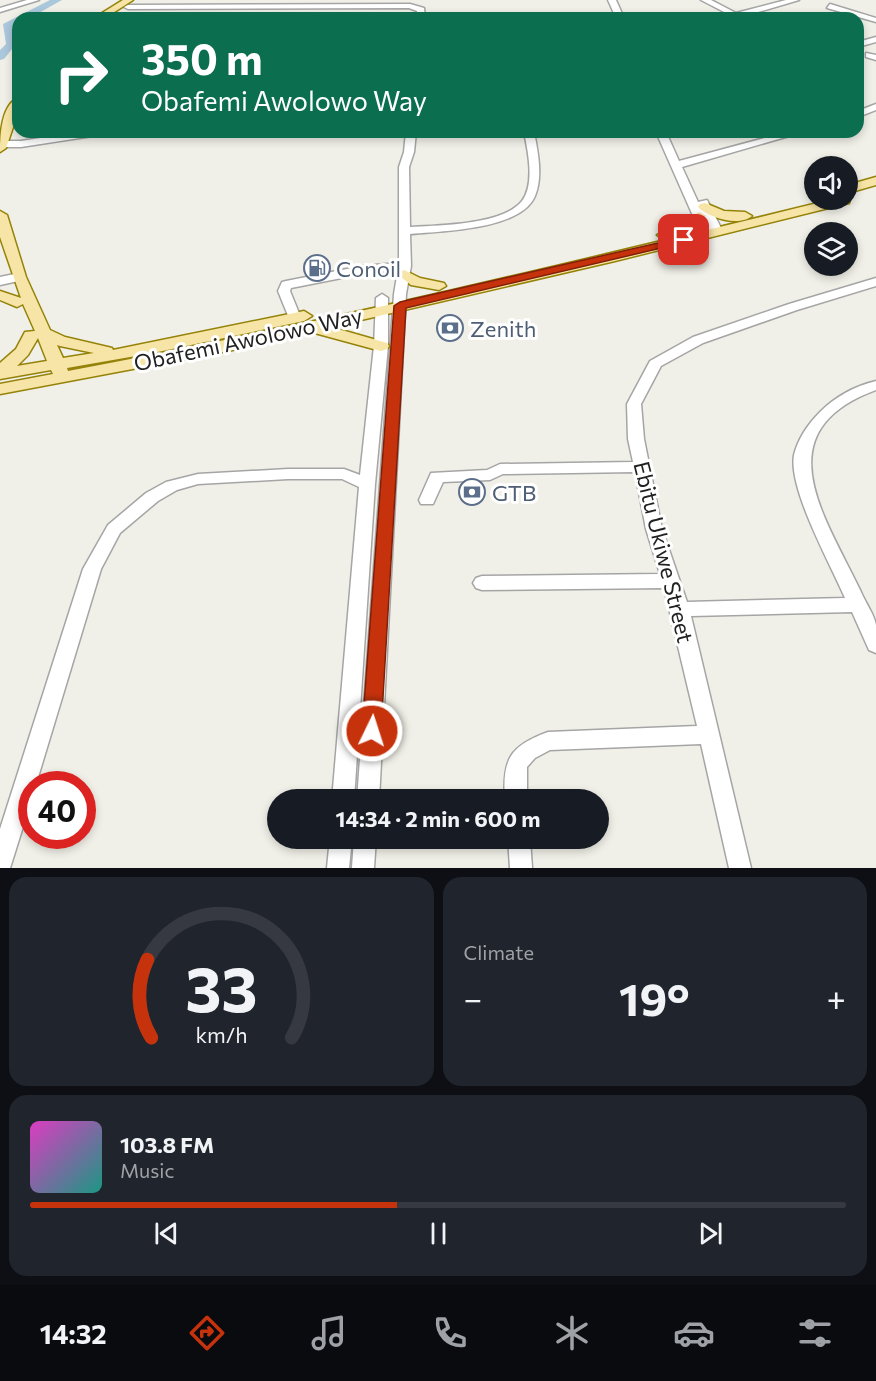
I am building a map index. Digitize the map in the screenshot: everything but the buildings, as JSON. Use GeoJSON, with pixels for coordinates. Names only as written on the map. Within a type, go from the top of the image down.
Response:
{"type":"FeatureCollection","features":[{"type":"Feature","properties":{"kind":"main road"},"geometry":{"type":"LineString","coordinates":[[111,12],[138,0]]}},
{"type":"Feature","properties":{"kind":"main road"},"geometry":{"type":"LineString","coordinates":[[0,119],[12,103]]}},
{"type":"Feature","properties":{"kind":"main road"},"geometry":{"type":"LineString","coordinates":[[1,146],[12,110]]}},
{"type":"Feature","properties":{"kind":"main road"},"geometry":{"type":"LineString","coordinates":[[858,186],[876,181]]}},
{"type":"Feature","properties":{"kind":"main road","name":"Obafemi Awolowo Way"},"geometry":{"type":"LineString","coordinates":[[858,195],[876,190]]}},
{"type":"Feature","properties":{"kind":"main road","name":"Obafemi Awolowo Way"},"geometry":{"type":"LineString","coordinates":[[0,389],[129,352],[295,318],[391,302],[707,223],[804,201]]}},
{"type":"Feature","properties":{"kind":"main road","name":"Obafemi Awolowo Way"},"geometry":{"type":"LineString","coordinates":[[0,375],[53,373],[183,356],[310,327],[439,286],[660,237],[707,223],[804,206]]}},
{"type":"Feature","properties":{"kind":"main road"},"geometry":{"type":"LineString","coordinates":[[0,215],[9,279],[53,373]]}},
{"type":"Feature","properties":{"kind":"main road"},"geometry":{"type":"LineString","coordinates":[[0,258],[18,302],[36,334],[86,348],[129,352]]}},
{"type":"Feature","properties":{"kind":"main road"},"geometry":{"type":"LineString","coordinates":[[405,270],[416,282],[439,286]]}},
{"type":"Feature","properties":{"kind":"main road"},"geometry":{"type":"LineString","coordinates":[[0,295],[18,302]]}},
{"type":"Feature","properties":{"kind":"main road"},"geometry":{"type":"LineString","coordinates":[[310,327],[344,334],[381,346]]}},
{"type":"Feature","properties":{"kind":"main road"},"geometry":{"type":"LineString","coordinates":[[0,369],[25,351],[36,334]]}},
{"type":"Feature","properties":{"kind":"street"},"geometry":{"type":"LineString","coordinates":[[0,10],[35,0]]}},
{"type":"Feature","properties":{"kind":"street"},"geometry":{"type":"LineString","coordinates":[[705,0],[729,12]]}},
{"type":"Feature","properties":{"kind":"street"},"geometry":{"type":"LineString","coordinates":[[752,12],[795,0]]}},
{"type":"Feature","properties":{"kind":"street"},"geometry":{"type":"LineString","coordinates":[[128,3],[203,6],[410,6],[421,9],[421,12]]}},
{"type":"Feature","properties":{"kind":"street"},"geometry":{"type":"LineString","coordinates":[[200,12],[203,6]]}},
{"type":"Feature","properties":{"kind":"street"},"geometry":{"type":"LineString","coordinates":[[830,6],[850,12]]}},
{"type":"Feature","properties":{"kind":"street"},"geometry":{"type":"LineString","coordinates":[[1,146],[60,138]]}},
{"type":"Feature","properties":{"kind":"street"},"geometry":{"type":"LineString","coordinates":[[345,789],[369,453],[381,346],[391,302],[405,270],[404,168],[410,138]]}},
{"type":"Feature","properties":{"kind":"street"},"geometry":{"type":"LineString","coordinates":[[404,231],[466,225],[517,211],[526,203],[532,189],[531,138]]}},
{"type":"Feature","properties":{"kind":"street"},"geometry":{"type":"LineString","coordinates":[[665,138],[680,164],[707,223]]}},
{"type":"Feature","properties":{"kind":"street"},"geometry":{"type":"LineString","coordinates":[[673,138],[680,164]]}},
{"type":"Feature","properties":{"kind":"street"},"geometry":{"type":"LineString","coordinates":[[680,164],[776,138]]}},
{"type":"Feature","properties":{"kind":"street"},"geometry":{"type":"LineString","coordinates":[[295,318],[284,291],[286,285],[362,270],[405,270]]}},
{"type":"Feature","properties":{"kind":"street","name":"Ebitu Ukiwe Street"},"geometry":{"type":"LineString","coordinates":[[740,868],[680,609],[654,529],[636,439],[634,404],[655,364],[668,355],[698,340],[793,307],[876,282]]}},
{"type":"Feature","properties":{"kind":"street"},"geometry":{"type":"LineString","coordinates":[[369,789],[391,302]]}},
{"type":"Feature","properties":{"kind":"street"},"geometry":{"type":"LineString","coordinates":[[876,385],[863,388],[839,403],[808,436],[802,454],[801,471],[808,497],[876,645]]}},
{"type":"Feature","properties":{"kind":"street"},"geometry":{"type":"LineString","coordinates":[[0,865],[92,569],[114,529],[152,497],[172,486],[198,479],[339,474],[351,471],[369,453]]}},
{"type":"Feature","properties":{"kind":"street"},"geometry":{"type":"LineString","coordinates":[[427,500],[437,477],[490,475],[500,469],[642,467]]}},
{"type":"Feature","properties":{"kind":"street"},"geometry":{"type":"LineString","coordinates":[[339,474],[367,484]]}},
{"type":"Feature","properties":{"kind":"street"},"geometry":{"type":"LineString","coordinates":[[482,583],[672,581]]}},
{"type":"Feature","properties":{"kind":"street"},"geometry":{"type":"LineString","coordinates":[[680,609],[858,605]]}},
{"type":"Feature","properties":{"kind":"street"},"geometry":{"type":"LineString","coordinates":[[515,789],[514,769],[526,750],[548,741],[709,735]]}},
{"type":"Feature","properties":{"kind":"street"},"geometry":{"type":"LineString","coordinates":[[338,868],[339,849]]}},
{"type":"Feature","properties":{"kind":"street"},"geometry":{"type":"LineString","coordinates":[[363,868],[364,849]]}},
{"type":"Feature","properties":{"kind":"street"},"geometry":{"type":"LineString","coordinates":[[520,849],[521,868]]}},
{"type":"Feature","properties":{"kind":"waterway"},"geometry":{"type":"LineString","coordinates":[[34,12],[57,0]]}},
{"type":"Feature","properties":{"kind":"waterway"},"geometry":{"type":"LineString","coordinates":[[0,57],[11,44],[7,26],[12,23]]}},
{"type":"Feature","properties":{"kind":"place","name":"Conoil"},"geometry":{"type":"Point","coordinates":[317,268]}},
{"type":"Feature","properties":{"kind":"place","name":"Zenith"},"geometry":{"type":"Point","coordinates":[450,328]}},
{"type":"Feature","properties":{"kind":"place","name":"GTB"},"geometry":{"type":"Point","coordinates":[472,492]}},
{"type":"Feature","properties":{"kind":"route"},"geometry":{"type":"LineString","coordinates":[[372,731],[400,306],[684,240]]}}]}
